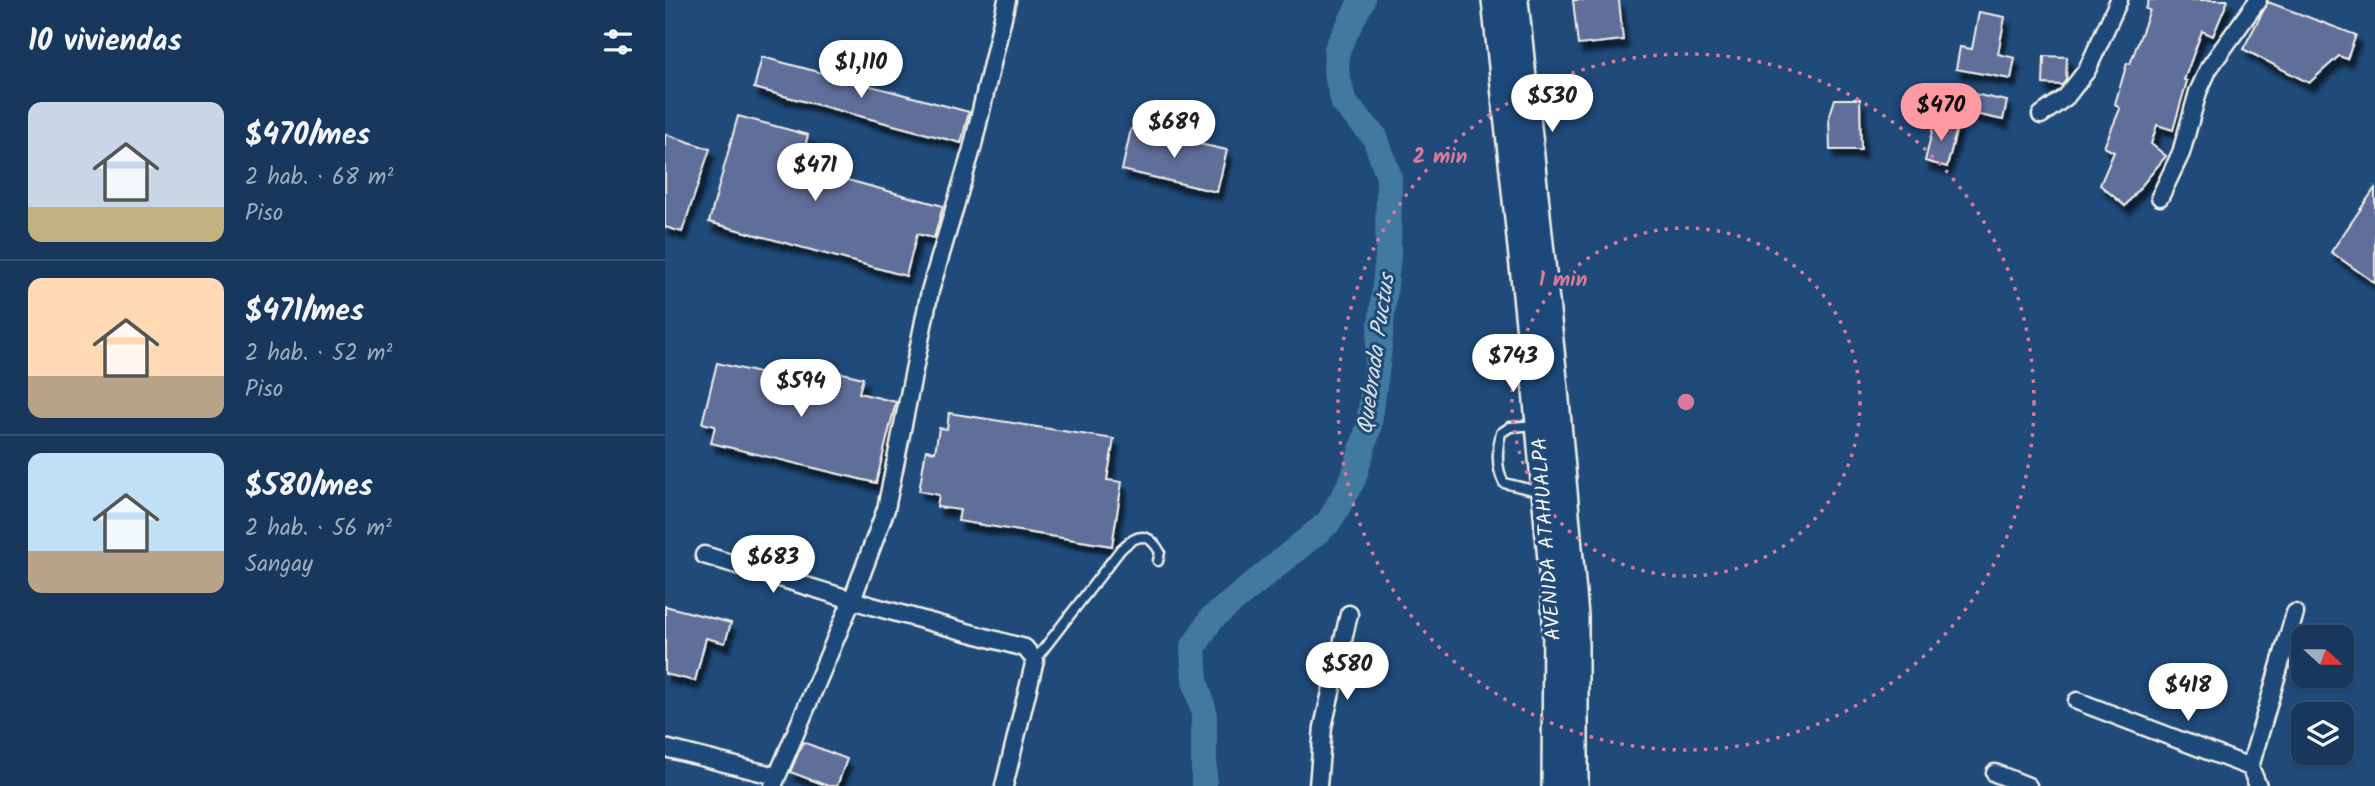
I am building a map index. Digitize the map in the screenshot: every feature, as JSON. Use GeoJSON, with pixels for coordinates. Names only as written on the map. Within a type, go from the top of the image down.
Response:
{"type":"FeatureCollection","features":[{"type":"Feature","properties":{"kind":"main road","name":"AVENIDA ATAHUALPA"},"geometry":{"type":"LineString","coordinates":[[1494,0],[1513,74]]}},
{"type":"Feature","properties":{"kind":"main road","name":"AVENIDA ATAHUALPA"},"geometry":{"type":"LineString","coordinates":[[1516,0],[1513,74],[1548,424],[1551,501],[1576,616],[1555,786]]}},
{"type":"Feature","properties":{"kind":"main road","name":"AVENIDA ATAHUALPA"},"geometry":{"type":"LineString","coordinates":[[1565,701],[1576,786]]}},
{"type":"Feature","properties":{"kind":"street"},"geometry":{"type":"LineString","coordinates":[[665,748],[775,781],[852,600],[886,509],[930,291],[972,149],[1007,0]]}},
{"type":"Feature","properties":{"kind":"street"},"geometry":{"type":"LineString","coordinates":[[2041,115],[2066,97],[2087,70],[2119,0]]}},
{"type":"Feature","properties":{"kind":"street"},"geometry":{"type":"LineString","coordinates":[[2160,197],[2181,153],[2198,92],[2209,68],[2258,0]]}},
{"type":"Feature","properties":{"kind":"street"},"geometry":{"type":"LineString","coordinates":[[704,555],[1025,648],[1035,660],[1004,786]]}},
{"type":"Feature","properties":{"kind":"street"},"geometry":{"type":"LineString","coordinates":[[2258,786],[2251,767],[2295,613]]}},
{"type":"Feature","properties":{"kind":"street"},"geometry":{"type":"LineString","coordinates":[[1318,786],[1323,727],[1349,614]]}},
{"type":"Feature","properties":{"kind":"street"},"geometry":{"type":"LineString","coordinates":[[2077,701],[2251,767]]}},
{"type":"Feature","properties":{"kind":"street"},"geometry":{"type":"LineString","coordinates":[[1995,773],[2020,785]]}},
{"type":"Feature","properties":{"kind":"lane"},"geometry":{"type":"LineString","coordinates":[[1548,424],[1510,427],[1501,433],[1498,446],[1499,474],[1504,483],[1551,501]]}},
{"type":"Feature","properties":{"kind":"lane"},"geometry":{"type":"LineString","coordinates":[[1035,660],[1121,549],[1131,540],[1143,536],[1154,541],[1160,552],[1158,561]]}},
{"type":"Feature","properties":{"kind":"building"},"geometry":{"type":"Polygon","coordinates":[[[1573,0],[1619,0],[1623,40],[1578,45],[1573,0]]]}},
{"type":"Feature","properties":{"kind":"building"},"geometry":{"type":"Polygon","coordinates":[[[2149,0],[2228,0],[2213,36],[2202,31],[2184,80],[2187,81],[2173,130],[2157,125],[2151,144],[2166,156],[2125,206],[2100,185],[2114,152],[2104,147],[2120,109],[2115,104],[2127,63],[2130,64],[2150,10],[2146,9],[2149,0]]]}},
{"type":"Feature","properties":{"kind":"building"},"geometry":{"type":"Polygon","coordinates":[[[2268,2],[2356,35],[2347,59],[2339,56],[2309,83],[2243,49],[2268,2]]]}},
{"type":"Feature","properties":{"kind":"building"},"geometry":{"type":"Polygon","coordinates":[[[1979,12],[2005,17],[1998,54],[2015,58],[2011,79],[1956,69],[1960,47],[1972,49],[1979,12]]]}},
{"type":"Feature","properties":{"kind":"building"},"geometry":{"type":"Polygon","coordinates":[[[2044,56],[2067,57],[2066,80],[2062,85],[2043,84],[2044,56]]]}},
{"type":"Feature","properties":{"kind":"building"},"geometry":{"type":"Polygon","coordinates":[[[762,57],[969,112],[961,143],[754,88],[762,57]]]}},
{"type":"Feature","properties":{"kind":"building"},"geometry":{"type":"Polygon","coordinates":[[[1974,94],[2007,101],[2003,120],[1970,113],[1974,94]]]}},
{"type":"Feature","properties":{"kind":"building"},"geometry":{"type":"Polygon","coordinates":[[[1835,99],[1860,99],[1861,150],[1830,150],[1829,118],[1835,99]]]}},
{"type":"Feature","properties":{"kind":"building"},"geometry":{"type":"Polygon","coordinates":[[[738,116],[808,135],[800,167],[943,206],[934,238],[917,234],[906,276],[709,222],[738,116]]]}},
{"type":"Feature","properties":{"kind":"building"},"geometry":{"type":"Polygon","coordinates":[[[1935,119],[1958,124],[1947,167],[1925,161],[1935,119]]]}},
{"type":"Feature","properties":{"kind":"building"},"geometry":{"type":"Polygon","coordinates":[[[1131,129],[1227,150],[1217,192],[1122,170],[1131,129]]]}},
{"type":"Feature","properties":{"kind":"building"},"geometry":{"type":"Polygon","coordinates":[[[665,134],[710,149],[682,232],[665,227],[665,134]]]}},
{"type":"Feature","properties":{"kind":"building"},"geometry":{"type":"Polygon","coordinates":[[[2375,188],[2375,283],[2331,252],[2375,188]]]}},
{"type":"Feature","properties":{"kind":"building"},"geometry":{"type":"Polygon","coordinates":[[[793,361],[863,378],[859,393],[896,402],[876,483],[711,443],[715,426],[702,423],[717,363],[789,380],[793,361]]]}},
{"type":"Feature","properties":{"kind":"building"},"geometry":{"type":"Polygon","coordinates":[[[949,413],[1114,439],[1107,480],[1122,482],[1112,546],[958,521],[960,510],[937,507],[939,495],[919,491],[926,450],[935,452],[939,428],[947,429],[949,413]]]}},
{"type":"Feature","properties":{"kind":"building"},"geometry":{"type":"Polygon","coordinates":[[[665,606],[731,623],[725,643],[706,638],[695,681],[665,674],[665,606]]]}},
{"type":"Feature","properties":{"kind":"building"},"geometry":{"type":"Polygon","coordinates":[[[803,742],[847,759],[837,786],[828,786],[790,772],[803,742]]]}},
{"type":"Feature","properties":{"kind":"waterway","name":"Quebrada Puctus"},"geometry":{"type":"LineString","coordinates":[[1204,786],[1204,712],[1195,680],[1193,648],[1211,619],[1329,522],[1353,479],[1368,430],[1388,255],[1389,177],[1375,137],[1344,103],[1336,71],[1337,49],[1362,0]]}}]}
